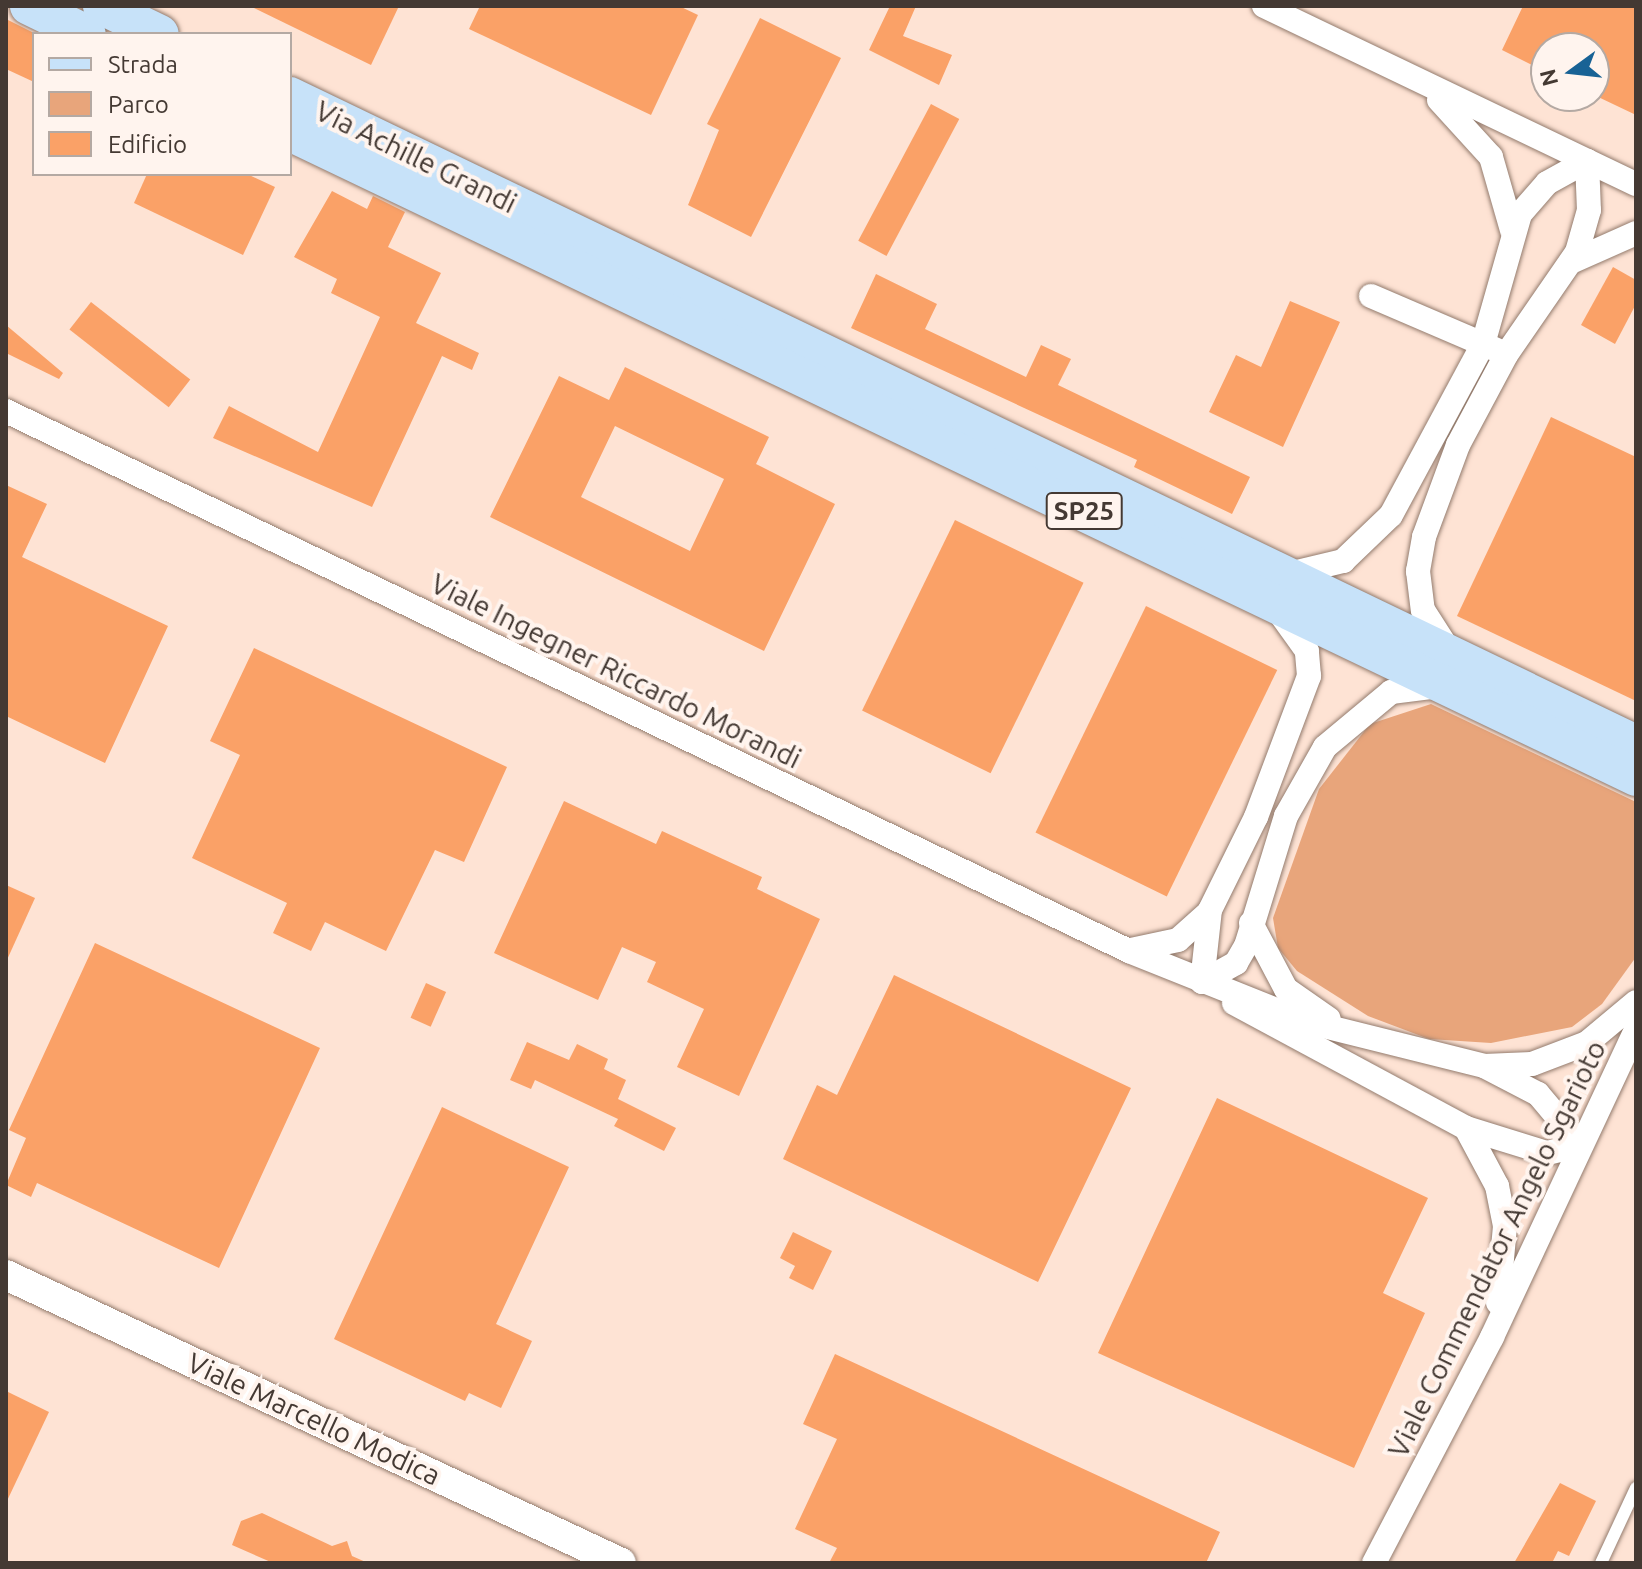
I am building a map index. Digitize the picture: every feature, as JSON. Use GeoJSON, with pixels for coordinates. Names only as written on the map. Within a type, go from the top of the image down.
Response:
{"type":"FeatureCollection","features":[{"type":"Feature","properties":{"kind":"main road"},"geometry":{"type":"LineString","coordinates":[[29,6],[83,32]]}},
{"type":"Feature","properties":{"kind":"main road"},"geometry":{"type":"LineString","coordinates":[[102,6],[156,32]]}},
{"type":"Feature","properties":{"kind":"main road","name":"Via Achille Grandi"},"geometry":{"type":"LineString","coordinates":[[292,97],[536,232]]}},
{"type":"Feature","properties":{"kind":"main road","name":"Via Achille Grandi"},"geometry":{"type":"LineString","coordinates":[[292,133],[536,232]]}},
{"type":"Feature","properties":{"kind":"main road","name":"SP25"},"geometry":{"type":"LineString","coordinates":[[536,232],[1452,672],[1636,777]]}},
{"type":"Feature","properties":{"kind":"main road","name":"SP25"},"geometry":{"type":"LineString","coordinates":[[1452,672],[1636,744]]}},
{"type":"Feature","properties":{"kind":"street"},"geometry":{"type":"LineString","coordinates":[[1264,6],[1636,184]]}},
{"type":"Feature","properties":{"kind":"street"},"geometry":{"type":"LineString","coordinates":[[1416,80],[1468,124],[1491,157],[1512,213],[1511,244]]}},
{"type":"Feature","properties":{"kind":"street"},"geometry":{"type":"LineString","coordinates":[[1202,982],[1210,910],[1256,817],[1309,676],[1307,651],[1272,585],[1326,568],[1372,540],[1483,344],[1511,244],[1532,197],[1587,161]]}},
{"type":"Feature","properties":{"kind":"street"},"geometry":{"type":"LineString","coordinates":[[1202,982],[1236,963],[1286,816],[1325,747],[1391,692],[1452,672],[1423,610],[1420,551],[1458,445],[1506,355],[1584,232],[1587,161]]}},
{"type":"Feature","properties":{"kind":"street"},"geometry":{"type":"LineString","coordinates":[[1563,269],[1584,251],[1636,233]]}},
{"type":"Feature","properties":{"kind":"street"},"geometry":{"type":"LineString","coordinates":[[1371,296],[1506,355]]}},
{"type":"Feature","properties":{"kind":"street","name":"Viale Ingegner Riccardo Morandi"},"geometry":{"type":"LineString","coordinates":[[6,411],[1129,951],[1202,982]]}},
{"type":"Feature","properties":{"kind":"street"},"geometry":{"type":"LineString","coordinates":[[1129,951],[1178,940],[1210,910]]}},
{"type":"Feature","properties":{"kind":"street"},"geometry":{"type":"LineString","coordinates":[[1251,923],[1286,989],[1374,1042]]}},
{"type":"Feature","properties":{"kind":"street"},"geometry":{"type":"LineString","coordinates":[[1202,982],[1374,1042],[1484,1066],[1532,1064],[1587,1043],[1636,1002]]}},
{"type":"Feature","properties":{"kind":"street"},"geometry":{"type":"LineString","coordinates":[[1202,982],[1276,1031],[1466,1128],[1547,1153],[1581,1145],[1538,1094],[1484,1066]]}},
{"type":"Feature","properties":{"kind":"street","name":"Viale Commendator Angelo Sgarioto"},"geometry":{"type":"LineString","coordinates":[[1412,1495],[1492,1337],[1636,1029]]}},
{"type":"Feature","properties":{"kind":"street"},"geometry":{"type":"LineString","coordinates":[[1466,1128],[1497,1186],[1505,1226],[1492,1337]]}},
{"type":"Feature","properties":{"kind":"street","name":"Viale Marcello Modica"},"geometry":{"type":"LineString","coordinates":[[6,1275],[621,1563]]}},
{"type":"Feature","properties":{"kind":"street"},"geometry":{"type":"LineString","coordinates":[[1374,1563],[1412,1495]]}},
{"type":"Feature","properties":{"kind":"street"},"geometry":{"type":"LineString","coordinates":[[1388,1563],[1412,1495]]}},
{"type":"Feature","properties":{"kind":"lane"},"geometry":{"type":"LineString","coordinates":[[1601,1563],[1636,1488]]}},
{"type":"Feature","properties":{"kind":"green space"},"geometry":{"type":"Polygon","coordinates":[[[1431,704],[1636,802],[1636,957],[1602,1004],[1572,1027],[1491,1043],[1429,1039],[1368,1016],[1297,971],[1278,948],[1273,918],[1319,789],[1370,724],[1431,704]]]}},
{"type":"Feature","properties":{"kind":"building"},"geometry":{"type":"Polygon","coordinates":[[[250,6],[399,6],[371,65],[250,6]]]}},
{"type":"Feature","properties":{"kind":"building"},"geometry":{"type":"Polygon","coordinates":[[[480,6],[679,6],[698,15],[651,115],[469,29],[480,6]]]}},
{"type":"Feature","properties":{"kind":"building"},"geometry":{"type":"Polygon","coordinates":[[[890,6],[916,6],[903,36],[952,55],[939,85],[869,50],[890,6]]]}},
{"type":"Feature","properties":{"kind":"building"},"geometry":{"type":"Polygon","coordinates":[[[1523,6],[1636,6],[1636,115],[1610,103],[1610,32],[1530,32],[1530,64],[1502,50],[1523,6]]]}},
{"type":"Feature","properties":{"kind":"building"},"geometry":{"type":"Polygon","coordinates":[[[760,18],[841,58],[751,237],[688,205],[719,130],[707,124],[760,18]]]}},
{"type":"Feature","properties":{"kind":"building"},"geometry":{"type":"Polygon","coordinates":[[[6,19],[32,32],[32,81],[6,69],[6,19]]]}},
{"type":"Feature","properties":{"kind":"building"},"geometry":{"type":"Polygon","coordinates":[[[931,104],[959,119],[886,256],[858,241],[931,104]]]}},
{"type":"Feature","properties":{"kind":"building"},"geometry":{"type":"Polygon","coordinates":[[[146,176],[251,176],[275,187],[243,255],[134,203],[146,176]]]}},
{"type":"Feature","properties":{"kind":"building"},"geometry":{"type":"Polygon","coordinates":[[[332,191],[367,209],[373,196],[405,212],[388,247],[441,273],[416,323],[479,353],[472,370],[442,356],[372,507],[213,438],[229,406],[318,452],[380,317],[331,293],[337,279],[294,257],[332,191]]]}},
{"type":"Feature","properties":{"kind":"building"},"geometry":{"type":"Polygon","coordinates":[[[1613,267],[1636,280],[1636,304],[1615,344],[1581,325],[1613,267]]]}},
{"type":"Feature","properties":{"kind":"building"},"geometry":{"type":"Polygon","coordinates":[[[876,274],[937,304],[925,329],[1026,377],[1041,345],[1071,359],[1058,385],[1250,477],[1232,514],[1134,467],[1137,460],[851,328],[876,274]]]}},
{"type":"Feature","properties":{"kind":"building"},"geometry":{"type":"Polygon","coordinates":[[[1290,301],[1340,322],[1283,447],[1209,412],[1236,355],[1261,367],[1290,301]]]}},
{"type":"Feature","properties":{"kind":"building"},"geometry":{"type":"Polygon","coordinates":[[[91,302],[190,380],[169,407],[69,330],[91,302]]]}},
{"type":"Feature","properties":{"kind":"building"},"geometry":{"type":"Polygon","coordinates":[[[6,325],[63,373],[59,379],[6,353],[6,325]]]}},
{"type":"Feature","properties":{"kind":"building"},"geometry":{"type":"Polygon","coordinates":[[[625,367],[769,437],[756,464],[835,504],[764,651],[490,517],[559,376],[609,400],[625,367]],[[615,426],[581,497],[690,551],[724,479],[615,426]]]}},
{"type":"Feature","properties":{"kind":"building"},"geometry":{"type":"Polygon","coordinates":[[[1551,417],[1636,457],[1636,701],[1457,616],[1551,417]]]}},
{"type":"Feature","properties":{"kind":"building"},"geometry":{"type":"Polygon","coordinates":[[[6,485],[47,504],[22,557],[168,626],[105,763],[6,716],[6,485]]]}},
{"type":"Feature","properties":{"kind":"building"},"geometry":{"type":"Polygon","coordinates":[[[955,520],[1084,583],[991,773],[862,711],[955,520]]]}},
{"type":"Feature","properties":{"kind":"building"},"geometry":{"type":"Polygon","coordinates":[[[1146,606],[1277,670],[1167,896],[1036,832],[1146,606]]]}},
{"type":"Feature","properties":{"kind":"building"},"geometry":{"type":"Polygon","coordinates":[[[254,648],[507,767],[464,862],[435,850],[386,951],[325,922],[311,951],[273,933],[287,903],[192,858],[240,755],[210,741],[254,648]]]}},
{"type":"Feature","properties":{"kind":"building"},"geometry":{"type":"Polygon","coordinates":[[[564,801],[656,844],[662,831],[762,877],[757,889],[820,919],[739,1096],[677,1067],[704,1009],[647,982],[656,962],[622,947],[598,1000],[494,953],[564,801]]]}},
{"type":"Feature","properties":{"kind":"building"},"geometry":{"type":"Polygon","coordinates":[[[6,885],[35,898],[6,962],[6,885]]]}},
{"type":"Feature","properties":{"kind":"building"},"geometry":{"type":"Polygon","coordinates":[[[95,943],[320,1048],[219,1268],[37,1183],[31,1197],[6,1185],[26,1138],[9,1130],[95,943]]]}},
{"type":"Feature","properties":{"kind":"building"},"geometry":{"type":"Polygon","coordinates":[[[894,975],[1131,1088],[1038,1282],[783,1159],[817,1085],[837,1095],[894,975]]]}},
{"type":"Feature","properties":{"kind":"building"},"geometry":{"type":"Polygon","coordinates":[[[426,983],[446,992],[431,1027],[411,1018],[426,983]]]}},
{"type":"Feature","properties":{"kind":"building"},"geometry":{"type":"Polygon","coordinates":[[[527,1042],[569,1060],[577,1044],[608,1059],[604,1069],[626,1080],[618,1099],[676,1128],[664,1151],[614,1126],[618,1119],[535,1080],[531,1089],[510,1080],[527,1042]]]}},
{"type":"Feature","properties":{"kind":"building"},"geometry":{"type":"Polygon","coordinates":[[[1217,1098],[1428,1198],[1383,1293],[1425,1313],[1354,1468],[1098,1353],[1217,1098]]]}},
{"type":"Feature","properties":{"kind":"building"},"geometry":{"type":"Polygon","coordinates":[[[442,1107],[569,1167],[496,1324],[532,1341],[501,1408],[469,1393],[465,1401],[334,1339],[442,1107]]]}},
{"type":"Feature","properties":{"kind":"building"},"geometry":{"type":"Polygon","coordinates":[[[793,1232],[832,1251],[813,1290],[789,1278],[795,1266],[780,1258],[793,1232]]]}},
{"type":"Feature","properties":{"kind":"building"},"geometry":{"type":"Polygon","coordinates":[[[835,1354],[1220,1532],[1206,1563],[829,1563],[837,1548],[795,1529],[837,1439],[803,1424],[835,1354]]]}},
{"type":"Feature","properties":{"kind":"building"},"geometry":{"type":"Polygon","coordinates":[[[6,1391],[49,1412],[6,1503],[6,1391]]]}},
{"type":"Feature","properties":{"kind":"building"},"geometry":{"type":"Polygon","coordinates":[[[1560,1483],[1596,1501],[1569,1556],[1558,1551],[1552,1563],[1514,1563],[1560,1483]]]}},
{"type":"Feature","properties":{"kind":"building"},"geometry":{"type":"Polygon","coordinates":[[[262,1513],[332,1546],[347,1541],[352,1556],[368,1563],[273,1563],[232,1545],[241,1521],[262,1513]]]}}]}
